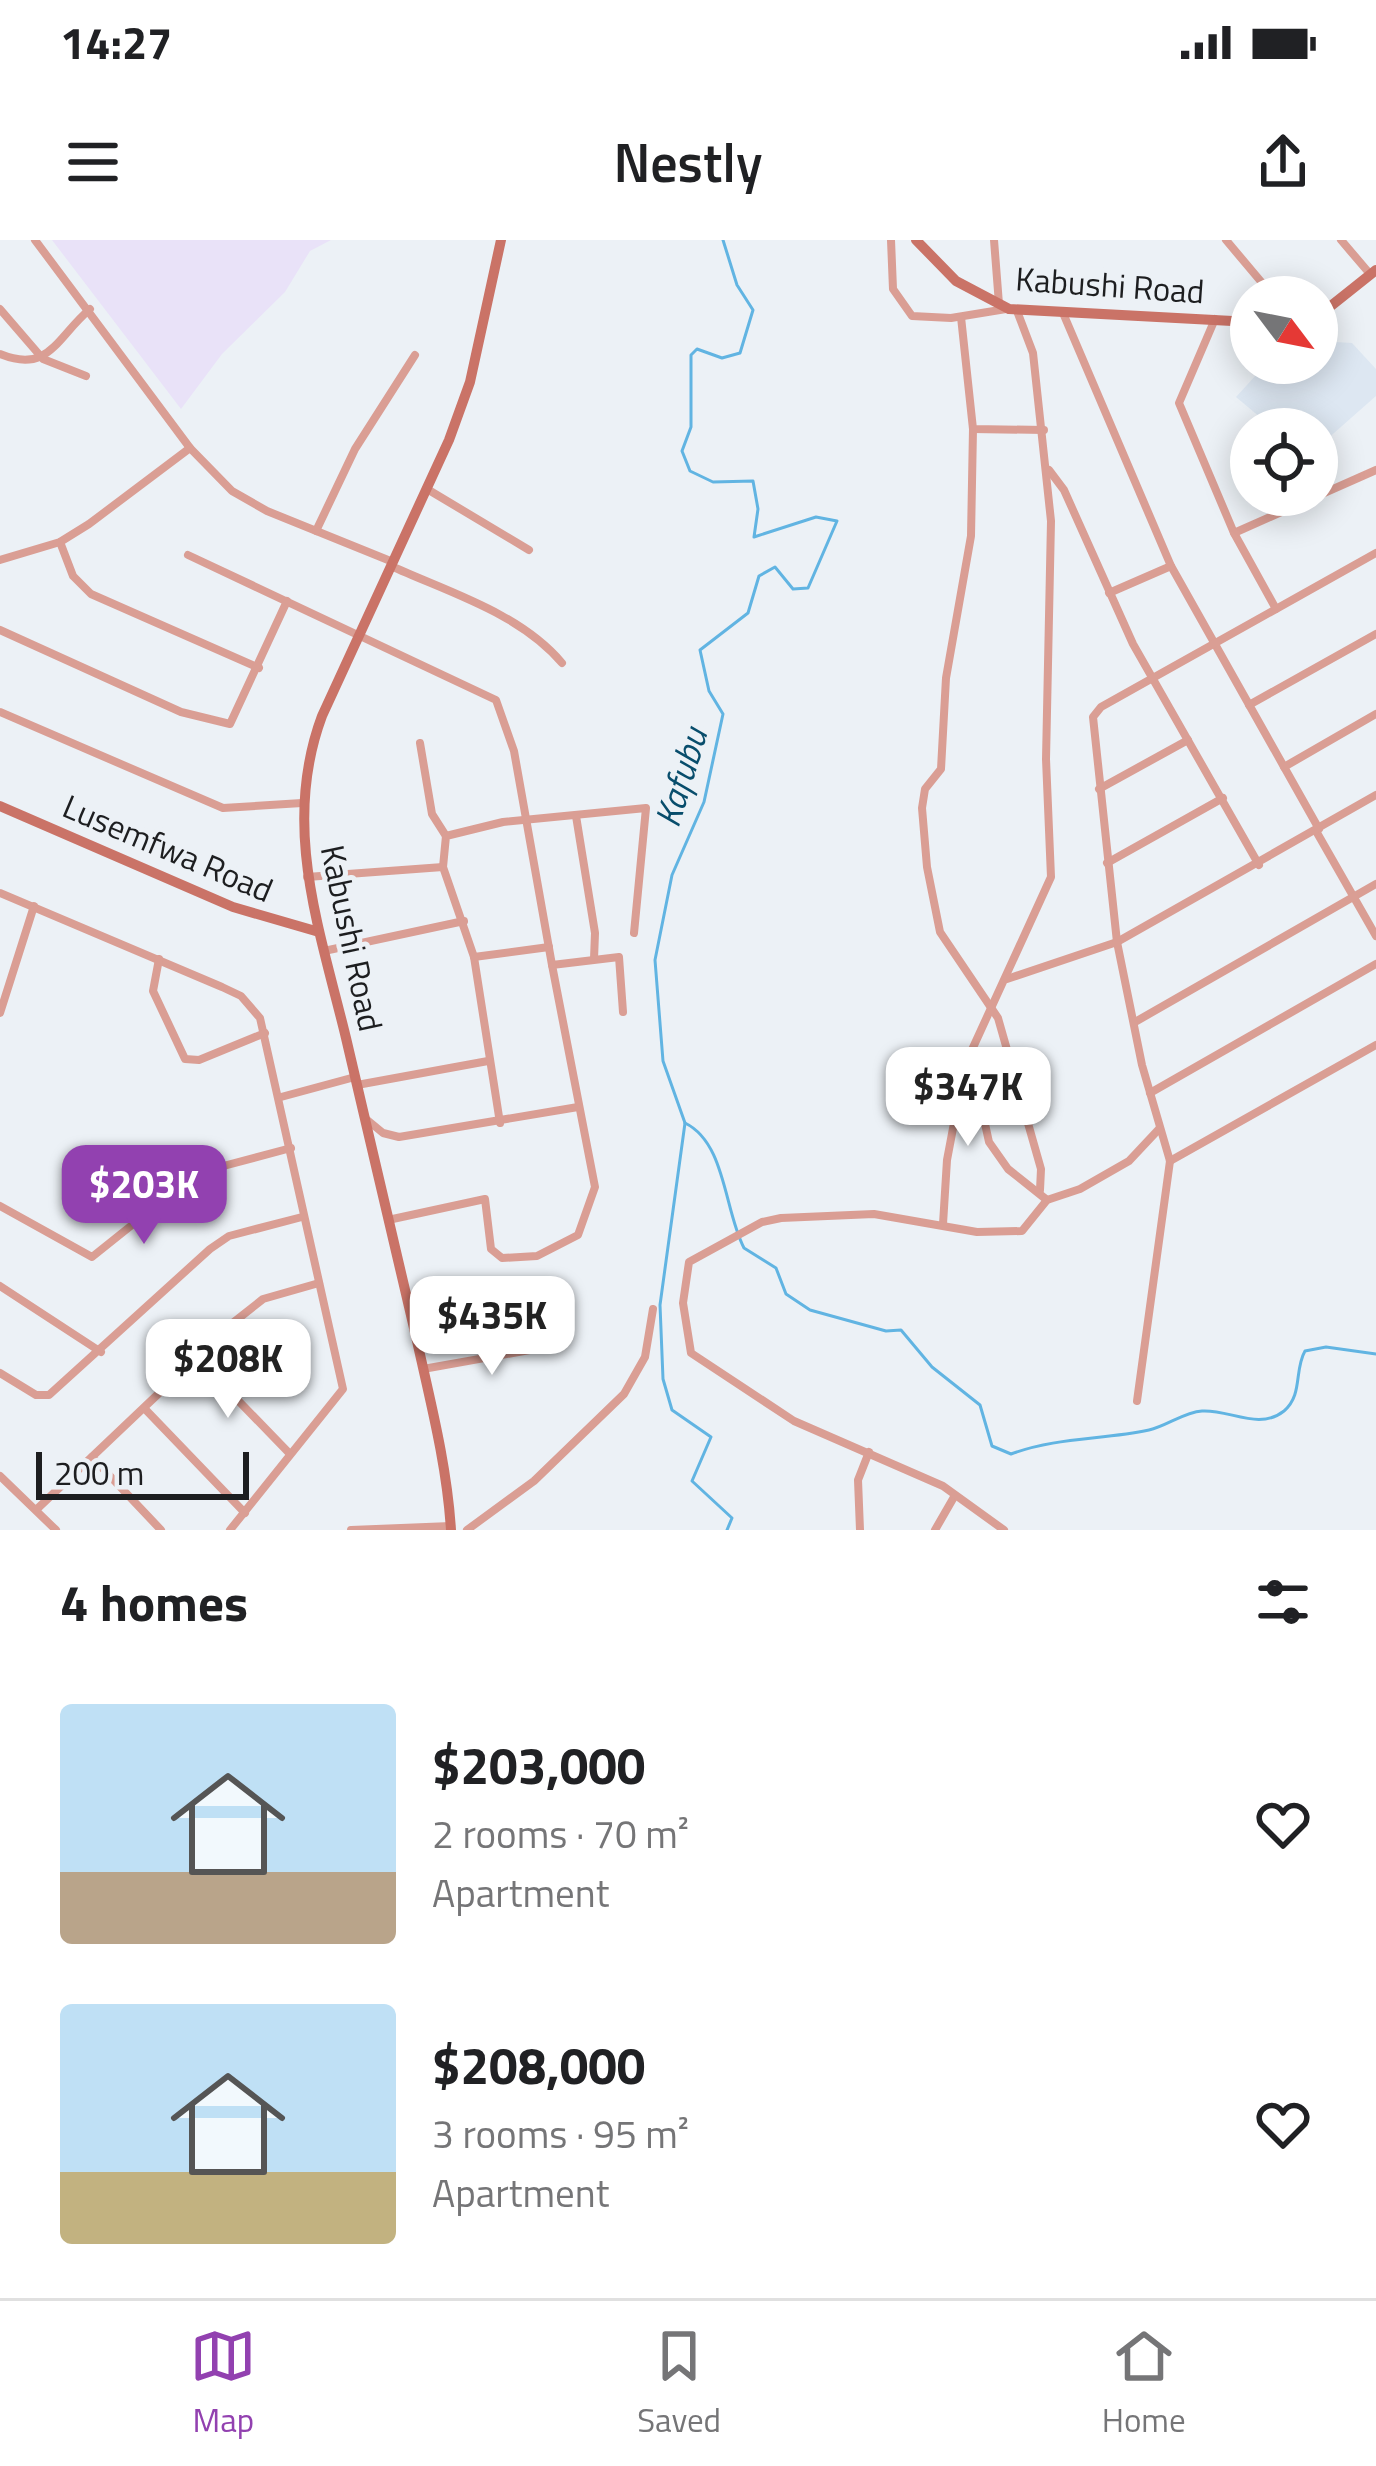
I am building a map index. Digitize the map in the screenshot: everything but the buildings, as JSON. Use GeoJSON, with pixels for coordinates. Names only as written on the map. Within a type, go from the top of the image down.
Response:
{"type":"FeatureCollection","features":[{"type":"Feature","properties":{"kind":"main road","name":"Kabushi Road"},"geometry":{"type":"LineString","coordinates":[[451,1528],[423,1369],[319,932],[308,877],[302,803],[310,748],[470,382],[501,240]]}},
{"type":"Feature","properties":{"kind":"main road","name":"Kabushi Road"},"geometry":{"type":"LineString","coordinates":[[916,240],[956,281],[1008,308],[1230,320]]}},
{"type":"Feature","properties":{"kind":"main road"},"geometry":{"type":"LineString","coordinates":[[1338,300],[1373,272]]}},
{"type":"Feature","properties":{"kind":"main road","name":"Lusemfwa Road"},"geometry":{"type":"LineString","coordinates":[[0,806],[233,907],[319,932]]}},
{"type":"Feature","properties":{"kind":"street"},"geometry":{"type":"LineString","coordinates":[[35,240],[190,448],[244,499],[485,607],[550,649],[562,663]]}},
{"type":"Feature","properties":{"kind":"street"},"geometry":{"type":"LineString","coordinates":[[891,240],[893,289],[901,308],[917,318],[961,317],[1008,308]]}},
{"type":"Feature","properties":{"kind":"street"},"geometry":{"type":"LineString","coordinates":[[943,1224],[955,1105],[970,1054],[1052,877],[1046,759],[1052,661],[1048,468],[1033,352],[1008,308],[994,240]]}},
{"type":"Feature","properties":{"kind":"street"},"geometry":{"type":"LineString","coordinates":[[1226,240],[1256,276]]}},
{"type":"Feature","properties":{"kind":"street"},"geometry":{"type":"LineString","coordinates":[[1341,240],[1373,272]]}},
{"type":"Feature","properties":{"kind":"street"},"geometry":{"type":"LineString","coordinates":[[0,309],[43,359],[86,376]]}},
{"type":"Feature","properties":{"kind":"street"},"geometry":{"type":"LineString","coordinates":[[0,354],[23,362],[43,359],[90,309]]}},
{"type":"Feature","properties":{"kind":"street"},"geometry":{"type":"LineString","coordinates":[[1063,313],[1171,566],[1376,936]]}},
{"type":"Feature","properties":{"kind":"street"},"geometry":{"type":"LineString","coordinates":[[961,317],[974,429],[971,536],[946,678],[941,769],[925,789],[922,808],[940,932],[991,1007],[1025,1108],[1041,1169],[1040,1190]]}},
{"type":"Feature","properties":{"kind":"street"},"geometry":{"type":"LineString","coordinates":[[1215,319],[1179,403],[1234,532],[1276,609]]}},
{"type":"Feature","properties":{"kind":"street"},"geometry":{"type":"LineString","coordinates":[[316,531],[355,449],[415,355]]}},
{"type":"Feature","properties":{"kind":"street"},"geometry":{"type":"LineString","coordinates":[[974,429],[1044,430]]}},
{"type":"Feature","properties":{"kind":"street"},"geometry":{"type":"LineString","coordinates":[[0,560],[60,542],[190,448]]}},
{"type":"Feature","properties":{"kind":"street"},"geometry":{"type":"LineString","coordinates":[[1048,468],[1064,490],[1153,679],[1259,865]]}},
{"type":"Feature","properties":{"kind":"street"},"geometry":{"type":"LineString","coordinates":[[1234,532],[1376,470]]}},
{"type":"Feature","properties":{"kind":"street"},"geometry":{"type":"LineString","coordinates":[[426,489],[529,550]]}},
{"type":"Feature","properties":{"kind":"street"},"geometry":{"type":"LineString","coordinates":[[60,542],[73,576],[91,594],[259,668]]}},
{"type":"Feature","properties":{"kind":"street"},"geometry":{"type":"LineString","coordinates":[[1137,1401],[1170,1161],[1117,943],[1094,714],[1376,553]]}},
{"type":"Feature","properties":{"kind":"street"},"geometry":{"type":"LineString","coordinates":[[188,555],[496,700],[514,751],[595,1187],[589,1217],[571,1242],[537,1256],[502,1258],[491,1250],[484,1199],[388,1220]]}},
{"type":"Feature","properties":{"kind":"street"},"geometry":{"type":"LineString","coordinates":[[1109,593],[1171,566]]}},
{"type":"Feature","properties":{"kind":"street"},"geometry":{"type":"LineString","coordinates":[[0,630],[218,725],[238,716],[287,601]]}},
{"type":"Feature","properties":{"kind":"street"},"geometry":{"type":"LineString","coordinates":[[1249,705],[1376,634]]}},
{"type":"Feature","properties":{"kind":"street"},"geometry":{"type":"LineString","coordinates":[[0,712],[224,808],[302,803]]}},
{"type":"Feature","properties":{"kind":"street"},"geometry":{"type":"LineString","coordinates":[[1284,766],[1376,714]]}},
{"type":"Feature","properties":{"kind":"street"},"geometry":{"type":"LineString","coordinates":[[1099,789],[1188,740]]}},
{"type":"Feature","properties":{"kind":"street"},"geometry":{"type":"LineString","coordinates":[[420,743],[432,814],[446,836],[443,867],[474,957],[500,1123]]}},
{"type":"Feature","properties":{"kind":"street"},"geometry":{"type":"LineString","coordinates":[[1006,980],[1117,943],[1376,795]]}},
{"type":"Feature","properties":{"kind":"street"},"geometry":{"type":"LineString","coordinates":[[1107,863],[1223,798]]}},
{"type":"Feature","properties":{"kind":"street"},"geometry":{"type":"LineString","coordinates":[[446,836],[524,821],[648,810],[634,933]]}},
{"type":"Feature","properties":{"kind":"street"},"geometry":{"type":"LineString","coordinates":[[576,816],[595,933],[593,959]]}},
{"type":"Feature","properties":{"kind":"street"},"geometry":{"type":"LineString","coordinates":[[308,877],[443,867]]}},
{"type":"Feature","properties":{"kind":"street"},"geometry":{"type":"LineString","coordinates":[[1135,1022],[1376,884]]}},
{"type":"Feature","properties":{"kind":"street"},"geometry":{"type":"LineString","coordinates":[[0,893],[241,996],[253,1006],[265,1033],[343,1389],[230,1530]]}},
{"type":"Feature","properties":{"kind":"street"},"geometry":{"type":"LineString","coordinates":[[0,1013],[34,906]]}},
{"type":"Feature","properties":{"kind":"street"},"geometry":{"type":"LineString","coordinates":[[324,951],[464,921]]}},
{"type":"Feature","properties":{"kind":"street"},"geometry":{"type":"LineString","coordinates":[[474,957],[549,947]]}},
{"type":"Feature","properties":{"kind":"street"},"geometry":{"type":"LineString","coordinates":[[552,965],[619,958],[623,1012]]}},
{"type":"Feature","properties":{"kind":"street"},"geometry":{"type":"LineString","coordinates":[[159,959],[152,991],[185,1059],[199,1060],[265,1033]]}},
{"type":"Feature","properties":{"kind":"street"},"geometry":{"type":"LineString","coordinates":[[1150,1093],[1376,964]]}},
{"type":"Feature","properties":{"kind":"street"},"geometry":{"type":"LineString","coordinates":[[1170,1161],[1376,1045]]}},
{"type":"Feature","properties":{"kind":"street"},"geometry":{"type":"LineString","coordinates":[[970,1054],[989,1142],[1008,1169],[1047,1200]]}},
{"type":"Feature","properties":{"kind":"street"},"geometry":{"type":"LineString","coordinates":[[281,1096],[488,1061]]}},
{"type":"Feature","properties":{"kind":"street"},"geometry":{"type":"LineString","coordinates":[[364,1117],[391,1137],[578,1107]]}},
{"type":"Feature","properties":{"kind":"street"},"geometry":{"type":"LineString","coordinates":[[1004,1530],[954,1496],[794,1420],[688,1349],[683,1292],[689,1262],[763,1222],[818,1215],[874,1214],[977,1232],[1022,1231],[1047,1200],[1080,1190],[1129,1161],[1160,1128]]}},
{"type":"Feature","properties":{"kind":"street"},"geometry":{"type":"LineString","coordinates":[[0,1206],[92,1257],[197,1172],[291,1148]]}},
{"type":"Feature","properties":{"kind":"street"},"geometry":{"type":"LineString","coordinates":[[0,1373],[36,1395],[49,1395],[229,1236],[302,1216]]}},
{"type":"Feature","properties":{"kind":"street"},"geometry":{"type":"LineString","coordinates":[[38,1509],[262,1299],[320,1283]]}},
{"type":"Feature","properties":{"kind":"street"},"geometry":{"type":"LineString","coordinates":[[0,1286],[101,1352]]}},
{"type":"Feature","properties":{"kind":"street"},"geometry":{"type":"LineString","coordinates":[[467,1530],[534,1481],[623,1394],[645,1357],[653,1310]]}},
{"type":"Feature","properties":{"kind":"street"},"geometry":{"type":"LineString","coordinates":[[423,1369],[552,1346]]}},
{"type":"Feature","properties":{"kind":"street"},"geometry":{"type":"LineString","coordinates":[[197,1358],[290,1454]]}},
{"type":"Feature","properties":{"kind":"street"},"geometry":{"type":"LineString","coordinates":[[145,1409],[245,1513]]}},
{"type":"Feature","properties":{"kind":"street"},"geometry":{"type":"LineString","coordinates":[[860,1530],[858,1480],[869,1452]]}},
{"type":"Feature","properties":{"kind":"street"},"geometry":{"type":"LineString","coordinates":[[92,1457],[161,1530]]}},
{"type":"Feature","properties":{"kind":"street"},"geometry":{"type":"LineString","coordinates":[[0,1476],[56,1530]]}},
{"type":"Feature","properties":{"kind":"street"},"geometry":{"type":"LineString","coordinates":[[935,1530],[954,1496]]}},
{"type":"Feature","properties":{"kind":"street"},"geometry":{"type":"LineString","coordinates":[[351,1530],[451,1528]]}},
{"type":"Feature","properties":{"kind":"shaded area"},"geometry":{"type":"Polygon","coordinates":[[[52,240],[331,240],[310,251],[285,292],[222,354],[181,409],[52,240]]]}},
{"type":"Feature","properties":{"kind":"shaded area"},"geometry":{"type":"Polygon","coordinates":[[[1338,342],[1352,343],[1376,369],[1376,396],[1338,429],[1338,408],[1249,408],[1236,397],[1248,384],[1338,384],[1338,342]]]}},
{"type":"Feature","properties":{"kind":"waterway","name":"Kafubu"},"geometry":{"type":"LineString","coordinates":[[723,240],[737,285],[753,310],[740,353],[722,358],[697,349],[691,355],[691,427],[682,451],[690,471],[713,482],[753,481],[758,509],[754,537],[816,517],[837,521],[808,588],[793,589],[775,567],[759,576],[748,613],[700,650],[709,691],[723,714],[704,802],[672,875],[655,960],[663,1061],[685,1123],[660,1305],[663,1379],[672,1410],[711,1437],[692,1481],[732,1518],[727,1530]]}},
{"type":"Feature","properties":{"kind":"waterway"},"geometry":{"type":"LineString","coordinates":[[685,1123],[709,1146],[744,1248],[776,1268],[786,1294],[810,1310],[886,1331],[901,1330],[932,1367],[980,1405],[992,1446],[1011,1454],[1045,1444],[1149,1430],[1195,1412],[1274,1417],[1294,1398],[1305,1351],[1326,1347],[1376,1354]]}}]}
